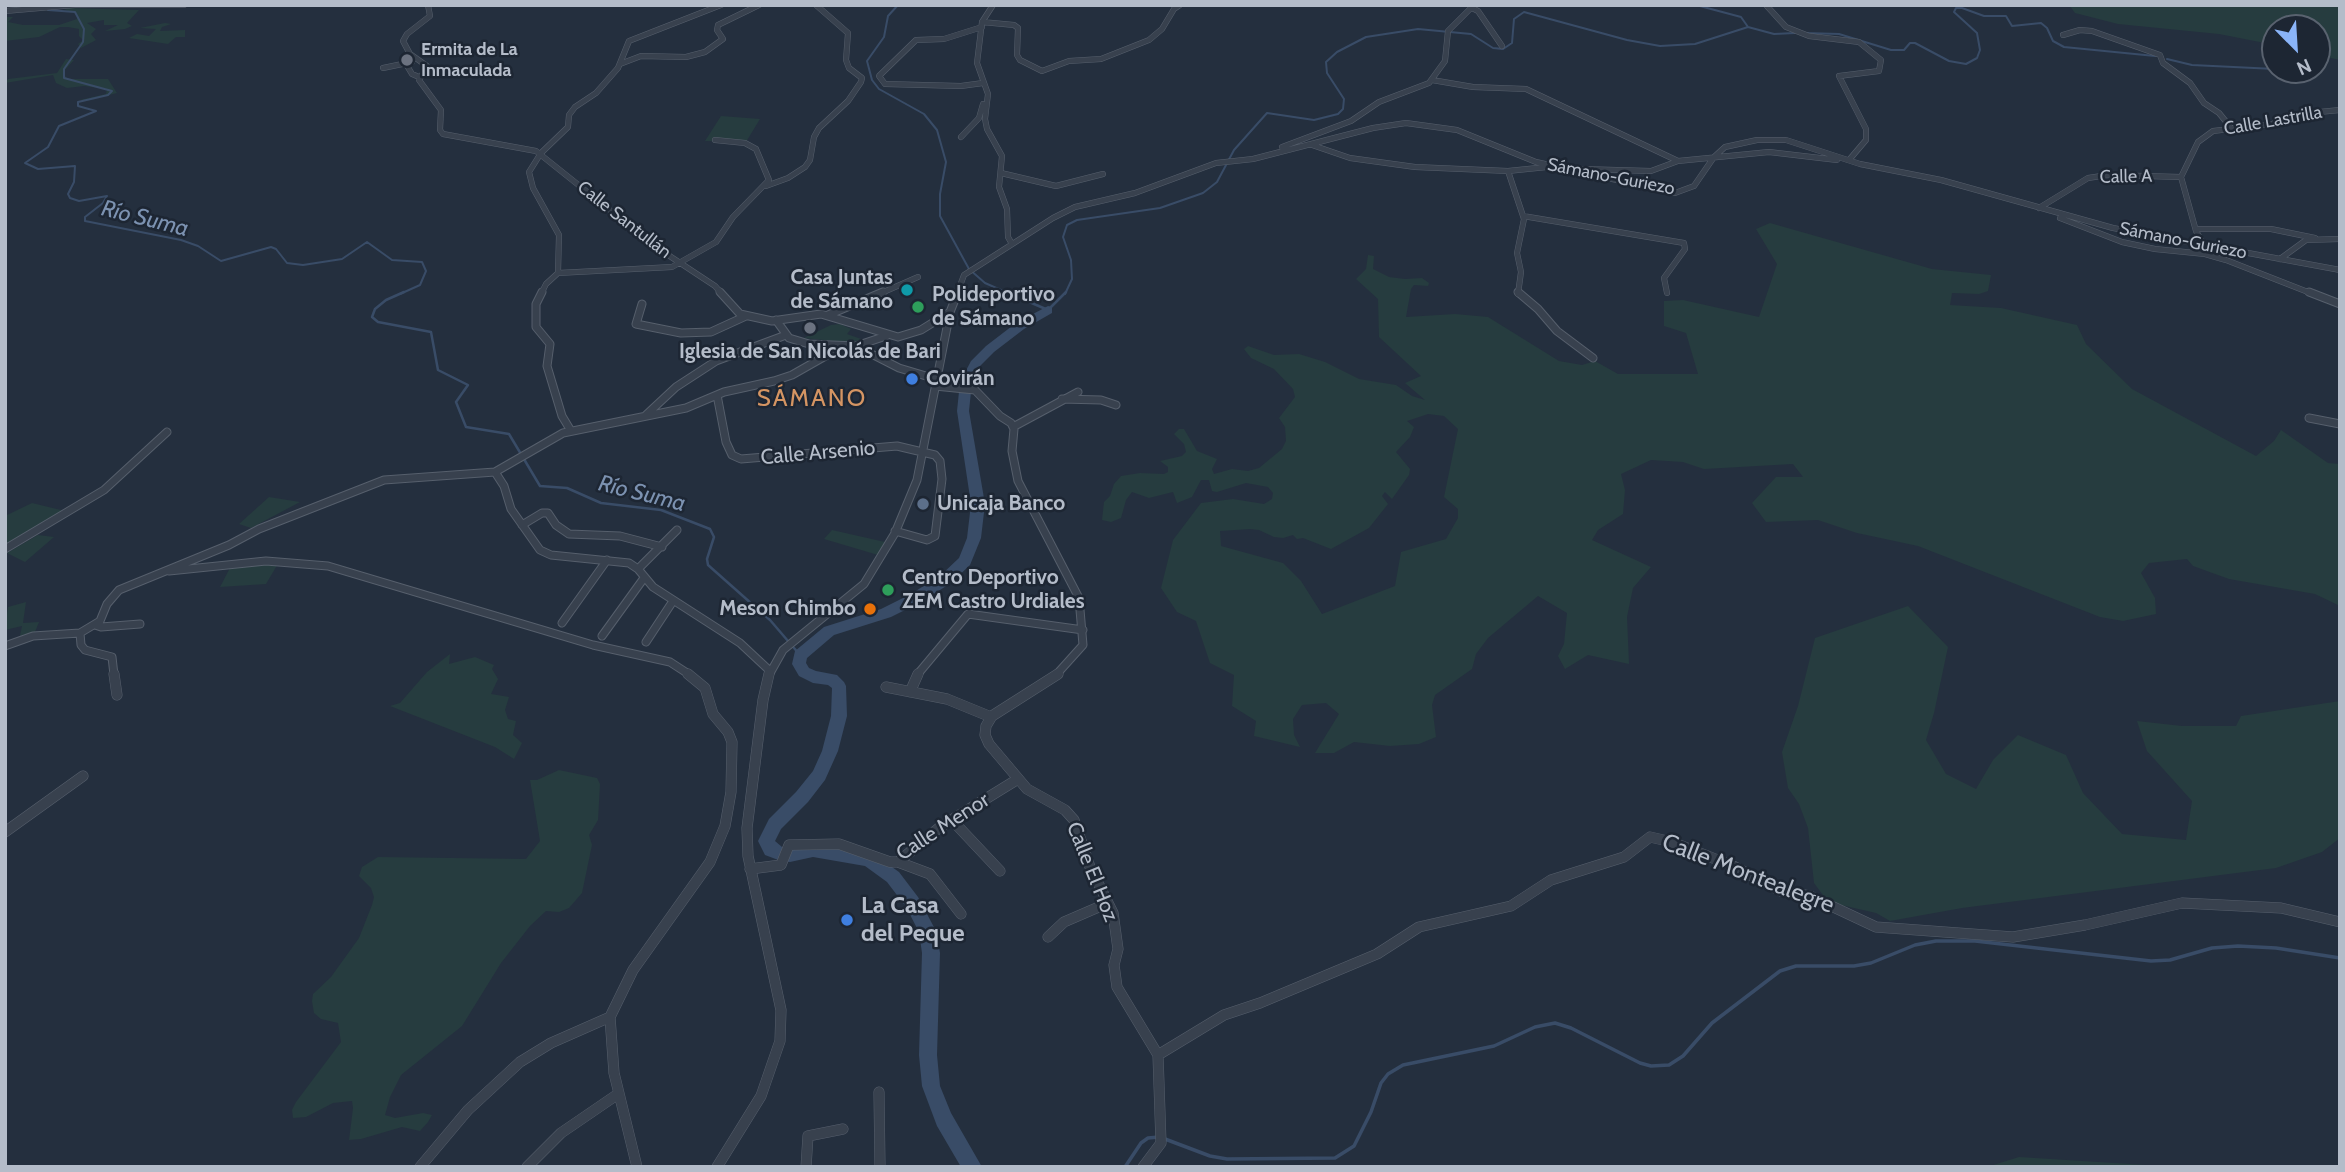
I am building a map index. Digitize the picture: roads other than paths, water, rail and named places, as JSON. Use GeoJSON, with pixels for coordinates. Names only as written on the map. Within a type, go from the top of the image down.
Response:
{"type":"FeatureCollection","features":[{"type":"Feature","properties":{"kind":"street"},"geometry":{"type":"LineString","coordinates":[[5,11],[76,5],[184,5]]}},
{"type":"Feature","properties":{"kind":"street"},"geometry":{"type":"LineString","coordinates":[[383,68],[412,62],[404,39],[430,16],[428,5]]}},
{"type":"Feature","properties":{"kind":"street"},"geometry":{"type":"LineString","coordinates":[[558,273],[559,234],[533,188],[529,173],[541,153],[568,127],[569,116],[575,107],[604,85],[620,64],[629,41],[721,5]]}},
{"type":"Feature","properties":{"kind":"street"},"geometry":{"type":"LineString","coordinates":[[620,64],[641,56],[682,58],[705,52],[723,39],[717,30],[718,25],[759,5]]}},
{"type":"Feature","properties":{"kind":"street"},"geometry":{"type":"LineString","coordinates":[[816,5],[848,33],[846,61],[849,68],[864,78],[877,76],[916,40],[948,39],[982,25],[1014,25],[1018,28],[1017,55],[1020,60],[1042,71],[1059,63],[1101,59],[1149,40],[1163,29],[1174,9],[1180,5]]}},
{"type":"Feature","properties":{"kind":"street"},"geometry":{"type":"LineString","coordinates":[[993,5],[982,25],[977,63],[988,100],[985,119],[987,130],[1003,156],[999,187],[1007,209],[1008,237],[1012,244]]}},
{"type":"Feature","properties":{"kind":"street"},"geometry":{"type":"LineString","coordinates":[[1766,5],[1782,25],[1806,35],[1859,42],[1881,61],[1879,72],[1839,76],[1867,129],[1866,139],[1849,160]]}},
{"type":"Feature","properties":{"kind":"street"},"geometry":{"type":"LineString","coordinates":[[1260,157],[1351,121],[1379,102],[1415,90],[1432,80],[1445,61],[1448,33],[1473,7],[1502,46]]}},
{"type":"Feature","properties":{"kind":"street"},"geometry":{"type":"LineString","coordinates":[[2063,35],[2080,30],[2092,31],[2160,54],[2163,63],[2190,83],[2204,103],[2232,129]]}},
{"type":"Feature","properties":{"kind":"street","name":"Calle Santullán"},"geometry":{"type":"LineString","coordinates":[[411,56],[427,65],[419,77],[441,110],[440,130],[443,134],[541,153],[656,247],[715,286],[740,314],[746,316]]}},
{"type":"Feature","properties":{"kind":"street"},"geometry":{"type":"LineString","coordinates":[[406,64],[412,74],[419,77]]}},
{"type":"Feature","properties":{"kind":"street"},"geometry":{"type":"LineString","coordinates":[[877,76],[885,84],[961,86],[983,83]]}},
{"type":"Feature","properties":{"kind":"street"},"geometry":{"type":"LineString","coordinates":[[570,431],[562,416],[547,366],[551,344],[537,327],[536,304],[546,284],[558,273],[660,268],[681,263],[716,242],[733,217],[766,186],[788,178],[805,167],[810,160],[814,137],[819,128],[848,101],[864,78]]}},
{"type":"Feature","properties":{"kind":"street"},"geometry":{"type":"LineString","coordinates":[[1432,80],[1473,87],[1526,89],[1678,161]]}},
{"type":"Feature","properties":{"kind":"street"},"geometry":{"type":"LineString","coordinates":[[961,137],[979,118],[983,104],[988,100]]}},
{"type":"Feature","properties":{"kind":"street","name":"Calle Lastrilla"},"geometry":{"type":"LineString","coordinates":[[2181,177],[2198,142],[2213,131],[2272,124],[2298,114],[2340,110]]}},
{"type":"Feature","properties":{"kind":"street","name":"Sámano-Guriezo"},"geometry":{"type":"LineString","coordinates":[[717,1167],[761,1096],[780,1041],[781,1010],[750,869],[747,828],[762,700],[770,671],[783,650],[864,584],[895,531],[917,480],[950,312],[962,279],[971,270],[1075,207],[1135,193],[1223,162],[1312,145],[1383,125],[1419,124],[1463,133],[1515,155],[1553,166],[1675,193],[1694,186],[1714,157],[1731,145],[1775,139],[1814,147],[1863,165],[1941,180],[2113,228],[2340,270]]}},
{"type":"Feature","properties":{"kind":"street"},"geometry":{"type":"LineString","coordinates":[[715,140],[745,143],[756,149],[768,175],[766,186]]}},
{"type":"Feature","properties":{"kind":"street"},"geometry":{"type":"LineString","coordinates":[[1312,145],[1362,160],[1415,167],[1508,171],[1553,166]]}},
{"type":"Feature","properties":{"kind":"street"},"geometry":{"type":"LineString","coordinates":[[1561,168],[1651,171],[1678,161],[1751,152],[1784,152],[1863,165]]}},
{"type":"Feature","properties":{"kind":"street"},"geometry":{"type":"LineString","coordinates":[[1508,171],[1525,225],[1517,253],[1521,272],[1518,294],[1538,309],[1557,331],[1592,358]]}},
{"type":"Feature","properties":{"kind":"street"},"geometry":{"type":"LineString","coordinates":[[1001,173],[1056,186],[1103,174]]}},
{"type":"Feature","properties":{"kind":"street","name":"Calle A"},"geometry":{"type":"LineString","coordinates":[[2039,208],[2088,178],[2108,175],[2181,177]]}},
{"type":"Feature","properties":{"kind":"street"},"geometry":{"type":"LineString","coordinates":[[2181,177],[2196,229],[2204,245]]}},
{"type":"Feature","properties":{"kind":"street"},"geometry":{"type":"LineString","coordinates":[[2052,212],[2080,227],[2122,242],[2155,249],[2205,254],[2261,272],[2340,304]]}},
{"type":"Feature","properties":{"kind":"street"},"geometry":{"type":"LineString","coordinates":[[1523,216],[1684,243],[1685,248],[1664,278],[1667,293]]}},
{"type":"Feature","properties":{"kind":"street"},"geometry":{"type":"LineString","coordinates":[[2196,229],[2271,229],[2315,238],[2340,239]]}},
{"type":"Feature","properties":{"kind":"street"},"geometry":{"type":"LineString","coordinates":[[2261,272],[2298,244],[2315,238]]}},
{"type":"Feature","properties":{"kind":"street"},"geometry":{"type":"LineString","coordinates":[[828,315],[918,277]]}},
{"type":"Feature","properties":{"kind":"street"},"geometry":{"type":"LineString","coordinates":[[642,304],[636,324],[681,333],[711,332],[746,316],[776,320],[812,314],[828,315],[886,336],[898,337],[914,333],[950,312]]}},
{"type":"Feature","properties":{"kind":"street"},"geometry":{"type":"LineString","coordinates":[[776,320],[786,335],[800,342],[856,346],[886,336]]}},
{"type":"Feature","properties":{"kind":"street"},"geometry":{"type":"LineString","coordinates":[[646,415],[669,393],[716,361],[786,335]]}},
{"type":"Feature","properties":{"kind":"street"},"geometry":{"type":"LineString","coordinates":[[5,646],[33,636],[80,633],[95,625],[119,590],[229,545],[259,529],[384,480],[495,472],[570,431],[686,408],[717,396],[792,375],[843,346]]}},
{"type":"Feature","properties":{"kind":"street"},"geometry":{"type":"LineString","coordinates":[[856,346],[936,383],[979,393],[1013,427],[1012,451],[1018,481],[1079,598],[1083,630],[1083,645],[1068,666],[991,718],[947,699],[886,687]]}},
{"type":"Feature","properties":{"kind":"street"},"geometry":{"type":"LineString","coordinates":[[1013,427],[1078,392]]}},
{"type":"Feature","properties":{"kind":"street","name":"Calle Arsenio"},"geometry":{"type":"LineString","coordinates":[[717,396],[726,442],[732,455],[741,459],[897,446],[923,452]]}},
{"type":"Feature","properties":{"kind":"street"},"geometry":{"type":"LineString","coordinates":[[1062,399],[1101,400],[1116,405]]}},
{"type":"Feature","properties":{"kind":"street"},"geometry":{"type":"LineString","coordinates":[[2309,418],[2340,424]]}},
{"type":"Feature","properties":{"kind":"street"},"geometry":{"type":"LineString","coordinates":[[5,549],[104,490],[167,432]]}},
{"type":"Feature","properties":{"kind":"street"},"geometry":{"type":"LineString","coordinates":[[895,531],[927,540],[935,536],[942,480],[940,460],[923,452]]}},
{"type":"Feature","properties":{"kind":"street"},"geometry":{"type":"LineString","coordinates":[[495,472],[504,486],[511,509],[540,550],[551,555],[629,563],[673,601],[740,643],[770,671]]}},
{"type":"Feature","properties":{"kind":"street"},"geometry":{"type":"LineString","coordinates":[[522,525],[542,513],[548,513],[556,525],[569,534],[620,536],[662,547]]}},
{"type":"Feature","properties":{"kind":"street"},"geometry":{"type":"LineString","coordinates":[[638,569],[677,530]]}},
{"type":"Feature","properties":{"kind":"street"},"geometry":{"type":"LineString","coordinates":[[562,623],[607,560]]}},
{"type":"Feature","properties":{"kind":"street"},"geometry":{"type":"LineString","coordinates":[[169,571],[266,561],[319,564],[358,573],[593,645],[659,659],[680,667],[700,682],[708,695],[713,714],[728,732],[732,742],[731,792],[725,826],[710,862],[633,970],[610,1017],[610,1051],[637,1167]]}},
{"type":"Feature","properties":{"kind":"street"},"geometry":{"type":"LineString","coordinates":[[602,636],[644,578]]}},
{"type":"Feature","properties":{"kind":"street"},"geometry":{"type":"LineString","coordinates":[[646,642],[673,601]]}},
{"type":"Feature","properties":{"kind":"street"},"geometry":{"type":"LineString","coordinates":[[910,692],[919,670],[968,614],[1083,630]]}},
{"type":"Feature","properties":{"kind":"street"},"geometry":{"type":"LineString","coordinates":[[95,625],[101,627],[140,624]]}},
{"type":"Feature","properties":{"kind":"street"},"geometry":{"type":"LineString","coordinates":[[80,633],[81,645],[85,650],[112,657],[117,695]]}},
{"type":"Feature","properties":{"kind":"street","name":"Calle El Hoz"},"geometry":{"type":"LineString","coordinates":[[991,718],[985,735],[989,744],[1027,789],[1065,810],[1074,820],[1090,867],[1113,913],[1118,949],[1114,965],[1117,987],[1158,1055],[1161,1143],[1143,1167]]}},
{"type":"Feature","properties":{"kind":"street"},"geometry":{"type":"LineString","coordinates":[[5,831],[83,776]]}},
{"type":"Feature","properties":{"kind":"street","name":"Calle Menor"},"geometry":{"type":"LineString","coordinates":[[750,869],[781,865],[789,845],[839,844],[890,862],[898,862],[952,820],[1018,779]]}},
{"type":"Feature","properties":{"kind":"street"},"geometry":{"type":"LineString","coordinates":[[952,820],[1000,871]]}},
{"type":"Feature","properties":{"kind":"street","name":"Calle Montealegre"},"geometry":{"type":"LineString","coordinates":[[1158,1055],[1224,1015],[1377,954],[1419,927],[1511,906],[1551,880],[1624,857],[1650,837],[1672,842],[1733,866],[1781,891],[1810,896],[1876,927],[2013,937],[2085,925],[2182,903],[2281,908],[2340,922]]}},
{"type":"Feature","properties":{"kind":"street"},"geometry":{"type":"LineString","coordinates":[[898,862],[930,874],[961,914]]}},
{"type":"Feature","properties":{"kind":"street"},"geometry":{"type":"LineString","coordinates":[[1048,937],[1064,922],[1108,903]]}},
{"type":"Feature","properties":{"kind":"street"},"geometry":{"type":"LineString","coordinates":[[420,1167],[468,1110],[520,1062],[551,1043],[610,1017]]}},
{"type":"Feature","properties":{"kind":"street"},"geometry":{"type":"LineString","coordinates":[[879,1092],[880,1167]]}},
{"type":"Feature","properties":{"kind":"street"},"geometry":{"type":"LineString","coordinates":[[527,1167],[561,1133],[618,1094]]}},
{"type":"Feature","properties":{"kind":"street"},"geometry":{"type":"LineString","coordinates":[[806,1167],[808,1136],[843,1129]]}},
{"type":"Feature","properties":{"kind":"waterway"},"geometry":{"type":"LineString","coordinates":[[898,5],[888,16],[884,37],[867,61],[872,80],[879,89],[924,114],[937,130],[946,162],[940,194],[940,216],[969,269],[985,283],[1010,294]]}},
{"type":"Feature","properties":{"kind":"waterway"},"geometry":{"type":"LineString","coordinates":[[1696,5],[1741,17],[1748,27]]}},
{"type":"Feature","properties":{"kind":"waterway"},"geometry":{"type":"LineString","coordinates":[[1805,33],[1839,34],[1891,50],[1904,50],[1910,43],[1915,43],[1949,61],[1966,64],[1977,58],[1980,50],[1977,33],[1954,12],[1956,8],[1962,8],[1984,16],[2006,16],[2012,26],[2041,23],[2047,28],[2053,41],[2064,47],[2155,56]]}},
{"type":"Feature","properties":{"kind":"waterway","name":"Río Suma"},"geometry":{"type":"LineString","coordinates":[[48,10],[75,12],[84,29],[83,42],[64,69],[64,78],[112,91],[108,95],[78,102],[78,106],[96,111],[59,126],[48,147],[25,163],[38,169],[75,166],[74,182],[68,194],[70,198],[79,201],[107,196],[103,203],[85,217],[85,221],[181,240],[198,246],[221,261],[271,247],[276,249],[287,263],[303,265],[342,259],[367,242],[392,260],[422,262],[426,271],[420,285],[400,294]]}},
{"type":"Feature","properties":{"kind":"waterway"},"geometry":{"type":"LineString","coordinates":[[1066,292],[1072,279],[1071,260],[1063,237],[1067,225],[1077,220],[1160,208],[1203,193],[1217,182],[1234,150],[1267,113],[1314,120],[1338,114],[1343,109],[1344,99],[1327,73],[1326,62],[1337,52],[1366,37],[1418,29],[1471,34],[1493,48],[1503,49],[1512,43],[1514,19],[1524,12],[1627,40],[1660,46],[1695,44],[1748,27]]}},
{"type":"Feature","properties":{"kind":"waterway"},"geometry":{"type":"LineString","coordinates":[[1748,27],[1774,34],[1795,33]]}},
{"type":"Feature","properties":{"kind":"waterway"},"geometry":{"type":"LineString","coordinates":[[2167,59],[2192,65],[2261,68]]}},
{"type":"Feature","properties":{"kind":"waterway","name":"Río Suma"},"geometry":{"type":"LineString","coordinates":[[404,292],[386,300],[375,309],[372,317],[378,322],[431,332],[438,370],[468,385],[456,402],[466,427],[509,434],[540,486],[567,488],[601,503],[661,510],[710,529],[714,537],[707,559],[708,565],[770,620],[800,655]]}},
{"type":"Feature","properties":{"kind":"waterway"},"geometry":{"type":"LineString","coordinates":[[1006,292],[1048,310],[1066,292]]}},
{"type":"Feature","properties":{"kind":"waterway"},"geometry":{"type":"LineString","coordinates":[[972,1167],[944,1119],[931,1086],[928,1055],[931,953],[927,931],[912,902],[893,877],[869,860],[813,850],[790,855],[781,854],[771,850],[766,841],[775,824],[819,775],[830,751],[839,716],[839,686],[832,679],[813,677],[804,672],[799,664],[800,655],[829,631],[886,613],[916,598],[946,579],[965,561],[974,538],[978,504],[963,411],[966,382],[975,364],[990,349],[1020,326],[1048,310]]}},
{"type":"Feature","properties":{"kind":"waterway"},"geometry":{"type":"LineString","coordinates":[[1165,1139],[1210,1156],[1227,1159],[1335,1158],[1354,1146],[1371,1112],[1381,1083],[1388,1074],[1403,1065],[1494,1046],[1535,1027],[1555,1023],[1571,1028],[1640,1063],[1651,1066],[1669,1065],[1683,1056],[1712,1023],[1780,971],[1796,966],[1854,966],[1871,963],[1915,945],[1936,941],[1975,941],[2151,961],[2170,960],[2212,948],[2238,946],[2276,948],[2340,958]]}},
{"type":"Feature","properties":{"kind":"waterway"},"geometry":{"type":"LineString","coordinates":[[1125,1167],[1141,1143],[1148,1138],[1159,1137]]}},
{"type":"Feature","properties":{"kind":"place","name":"Ermita de La Inmaculada"},"geometry":{"type":"Point","coordinates":[407,60]}},
{"type":"Feature","properties":{"kind":"place","name":"Casa Juntas de Sámano"},"geometry":{"type":"Point","coordinates":[907,290]}},
{"type":"Feature","properties":{"kind":"place","name":"Polideportivo de Sámano"},"geometry":{"type":"Point","coordinates":[918,307]}},
{"type":"Feature","properties":{"kind":"place","name":"Iglesia de San Nicolás de Bari"},"geometry":{"type":"Point","coordinates":[810,328]}},
{"type":"Feature","properties":{"kind":"place","name":"Covirán"},"geometry":{"type":"Point","coordinates":[912,379]}},
{"type":"Feature","properties":{"kind":"place","name":"Unicaja Banco"},"geometry":{"type":"Point","coordinates":[923,504]}},
{"type":"Feature","properties":{"kind":"place","name":"Centro Deportivo ZEM Castro Urdiales"},"geometry":{"type":"Point","coordinates":[888,590]}},
{"type":"Feature","properties":{"kind":"place","name":"Meson Chimbo"},"geometry":{"type":"Point","coordinates":[870,609]}},
{"type":"Feature","properties":{"kind":"place","name":"La Casa del Peque"},"geometry":{"type":"Point","coordinates":[847,920]}},
{"type":"Feature","properties":{"kind":"district","name":"SÁMANO"},"geometry":{"type":"Point","coordinates":[812,399]}}]}
